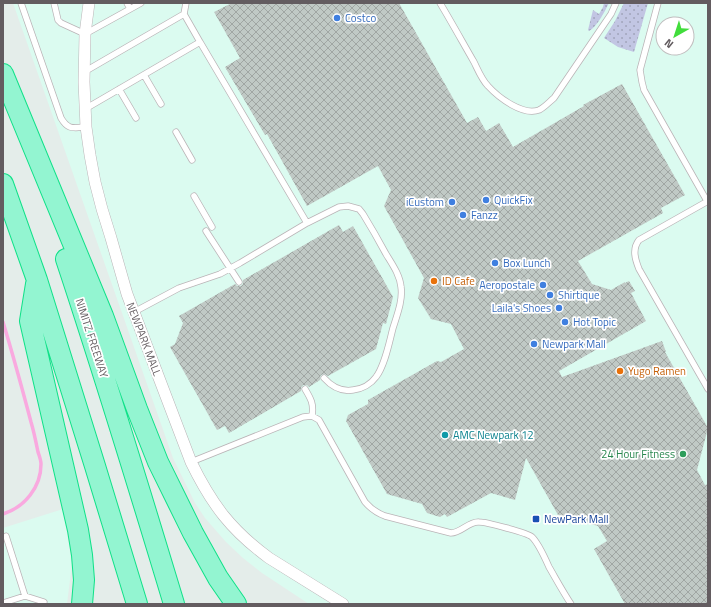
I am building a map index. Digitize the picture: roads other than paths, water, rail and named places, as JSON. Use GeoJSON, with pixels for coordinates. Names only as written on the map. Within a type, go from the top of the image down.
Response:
{"type":"FeatureCollection","features":[{"type":"Feature","properties":{"kind":"highway","name":"NIMITZ FREEWAY"},"geometry":{"type":"LineString","coordinates":[[3,75],[87,322],[173,598]]}},
{"type":"Feature","properties":{"kind":"highway"},"geometry":{"type":"LineString","coordinates":[[3,75],[103,316],[137,410],[158,462],[193,533],[218,578],[236,604]]}},
{"type":"Feature","properties":{"kind":"highway"},"geometry":{"type":"LineString","coordinates":[[3,184],[37,280],[137,604]]}},
{"type":"Feature","properties":{"kind":"highway"},"geometry":{"type":"LineString","coordinates":[[37,280],[30,321],[78,530],[84,580],[82,604]]}},
{"type":"Feature","properties":{"kind":"street","name":"NEWPARK MALL"},"geometry":{"type":"LineString","coordinates":[[89,3],[85,34],[84,110],[95,182],[127,294],[191,462],[210,498],[238,533],[269,558],[343,604]]}},
{"type":"Feature","properties":{"kind":"lane"},"geometry":{"type":"LineString","coordinates":[[21,3],[61,118],[64,123],[73,128],[86,127]]}},
{"type":"Feature","properties":{"kind":"lane"},"geometry":{"type":"LineString","coordinates":[[54,3],[58,20],[61,23],[85,34],[141,3]]}},
{"type":"Feature","properties":{"kind":"lane"},"geometry":{"type":"LineString","coordinates":[[127,3],[130,9]]}},
{"type":"Feature","properties":{"kind":"lane"},"geometry":{"type":"LineString","coordinates":[[186,3],[184,14],[307,223]]}},
{"type":"Feature","properties":{"kind":"lane"},"geometry":{"type":"LineString","coordinates":[[440,3],[488,86],[505,100],[521,110],[532,111],[539,110],[554,98],[611,14],[616,3]]}},
{"type":"Feature","properties":{"kind":"lane"},"geometry":{"type":"LineString","coordinates":[[658,3],[640,70],[644,90],[708,201],[639,240],[634,252],[639,269],[708,390]]}},
{"type":"Feature","properties":{"kind":"lane"},"geometry":{"type":"LineString","coordinates":[[84,72],[184,14]]}},
{"type":"Feature","properties":{"kind":"lane"},"geometry":{"type":"LineString","coordinates":[[84,110],[200,42]]}},
{"type":"Feature","properties":{"kind":"lane"},"geometry":{"type":"LineString","coordinates":[[144,75],[161,104]]}},
{"type":"Feature","properties":{"kind":"lane"},"geometry":{"type":"LineString","coordinates":[[119,90],[136,118]]}},
{"type":"Feature","properties":{"kind":"lane"},"geometry":{"type":"LineString","coordinates":[[176,132],[192,160]]}},
{"type":"Feature","properties":{"kind":"lane"},"geometry":{"type":"LineString","coordinates":[[194,196],[209,229],[239,282]]}},
{"type":"Feature","properties":{"kind":"lane"},"geometry":{"type":"LineString","coordinates":[[134,312],[179,288],[231,269],[307,223],[339,206],[348,206],[358,209],[363,214],[395,268],[400,280],[402,295],[384,359],[376,377],[368,385],[357,390],[348,391],[338,389],[324,378]]}},
{"type":"Feature","properties":{"kind":"lane"},"geometry":{"type":"LineString","coordinates":[[305,389],[312,400],[312,416]]}},
{"type":"Feature","properties":{"kind":"lane"},"geometry":{"type":"LineString","coordinates":[[191,462],[303,417],[312,416],[319,420],[365,502],[371,508],[385,516],[451,533],[477,522],[530,535],[545,557],[571,604]]}},
{"type":"Feature","properties":{"kind":"lane"},"geometry":{"type":"LineString","coordinates":[[6,536],[25,596]]}},
{"type":"Feature","properties":{"kind":"lane"},"geometry":{"type":"LineString","coordinates":[[3,603],[25,596],[44,602]]}},
{"type":"Feature","properties":{"kind":"waterway"},"geometry":{"type":"LineString","coordinates":[[3,322],[41,464],[38,481],[30,495],[25,501],[11,511],[3,514]]}},
{"type":"Feature","properties":{"kind":"place","name":"Costco"},"geometry":{"type":"Point","coordinates":[337,18]}},
{"type":"Feature","properties":{"kind":"place","name":"QuickFix"},"geometry":{"type":"Point","coordinates":[486,200]}},
{"type":"Feature","properties":{"kind":"place","name":"iCustom"},"geometry":{"type":"Point","coordinates":[452,202]}},
{"type":"Feature","properties":{"kind":"place","name":"Fanzz"},"geometry":{"type":"Point","coordinates":[463,215]}},
{"type":"Feature","properties":{"kind":"place","name":"Box Lunch"},"geometry":{"type":"Point","coordinates":[495,263]}},
{"type":"Feature","properties":{"kind":"place","name":"ID Cafe"},"geometry":{"type":"Point","coordinates":[434,281]}},
{"type":"Feature","properties":{"kind":"place","name":"Aeropostale"},"geometry":{"type":"Point","coordinates":[543,285]}},
{"type":"Feature","properties":{"kind":"place","name":"Shirtique"},"geometry":{"type":"Point","coordinates":[550,295]}},
{"type":"Feature","properties":{"kind":"place","name":"Laila's Shoes"},"geometry":{"type":"Point","coordinates":[559,308]}},
{"type":"Feature","properties":{"kind":"place","name":"Hot Topic"},"geometry":{"type":"Point","coordinates":[565,322]}},
{"type":"Feature","properties":{"kind":"place","name":"Newpark Mall"},"geometry":{"type":"Point","coordinates":[534,344]}},
{"type":"Feature","properties":{"kind":"place","name":"Yugo Ramen"},"geometry":{"type":"Point","coordinates":[620,371]}},
{"type":"Feature","properties":{"kind":"place","name":"AMC Newpark 12"},"geometry":{"type":"Point","coordinates":[445,435]}},
{"type":"Feature","properties":{"kind":"place","name":"24 Hour Fitness"},"geometry":{"type":"Point","coordinates":[683,454]}},
{"type":"Feature","properties":{"kind":"place","name":"NewPark Mall"},"geometry":{"type":"Point","coordinates":[536,519]}}]}
